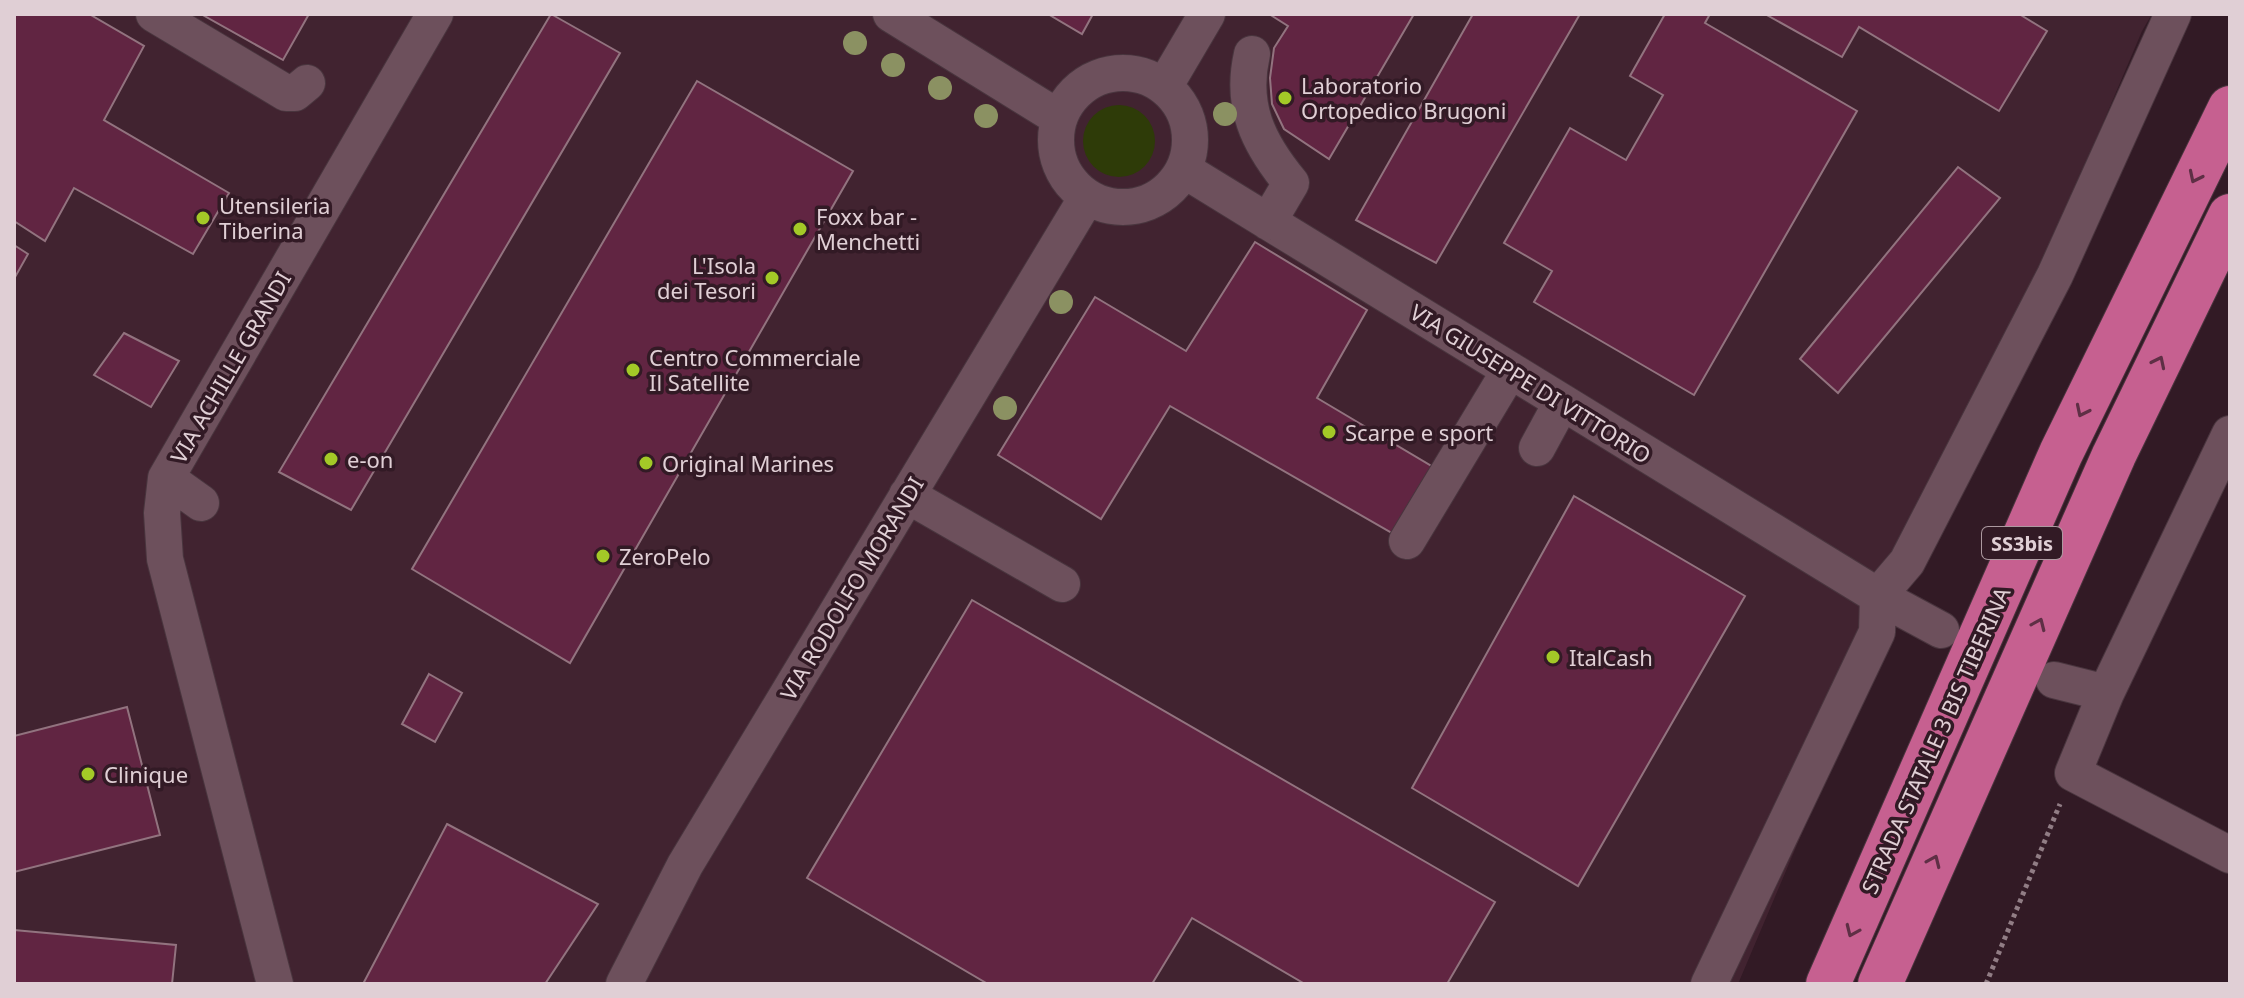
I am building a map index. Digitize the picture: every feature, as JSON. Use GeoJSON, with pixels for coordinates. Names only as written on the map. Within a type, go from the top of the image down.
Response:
{"type":"FeatureCollection","features":[{"type":"Feature","properties":{"kind":"highway","name":"STRADA STATALE 3 BIS TIBERINA"},"geometry":{"type":"LineString","coordinates":[[1828,984],[2061,453],[2230,108]]}},
{"type":"Feature","properties":{"kind":"highway","name":"SS3bis"},"geometry":{"type":"LineString","coordinates":[[1880,984],[2114,455],[2230,216]]}},
{"type":"Feature","properties":{"kind":"street"},"geometry":{"type":"LineString","coordinates":[[154,14],[286,93],[295,93],[307,83]]}},
{"type":"Feature","properties":{"kind":"street","name":"VIA ACHILLE GRANDI"},"geometry":{"type":"LineString","coordinates":[[275,984],[165,559],[162,513],[166,478],[435,14]]}},
{"type":"Feature","properties":{"kind":"street"},"geometry":{"type":"LineString","coordinates":[[891,14],[1059,118]]}},
{"type":"Feature","properties":{"kind":"street"},"geometry":{"type":"LineString","coordinates":[[1164,87],[1207,14]]}},
{"type":"Feature","properties":{"kind":"street"},"geometry":{"type":"LineString","coordinates":[[1709,984],[1877,632],[1878,596],[1907,562],[2055,275],[2173,14]]}},
{"type":"Feature","properties":{"kind":"street"},"geometry":{"type":"LineString","coordinates":[[1252,54],[1246,79],[1255,132],[1291,183],[1268,222]]}},
{"type":"Feature","properties":{"kind":"street"},"geometry":{"type":"LineString","coordinates":[[1126,73],[1147,77],[1164,87],[1187,120],[1190,138],[1184,170],[1170,188],[1152,201],[1130,207],[1108,206],[1087,197],[1065,174],[1058,156],[1059,118],[1070,99],[1085,84],[1105,75],[1126,73]]}},
{"type":"Feature","properties":{"kind":"street","name":"VIA GIUSEPPE DI VITTORIO"},"geometry":{"type":"LineString","coordinates":[[1184,170],[1878,596],[1941,630]]}},
{"type":"Feature","properties":{"kind":"street","name":"VIA RODOLFO MORANDI"},"geometry":{"type":"LineString","coordinates":[[624,984],[685,865],[1087,197]]}},
{"type":"Feature","properties":{"kind":"street"},"geometry":{"type":"LineString","coordinates":[[1407,541],[1510,370]]}},
{"type":"Feature","properties":{"kind":"street"},"geometry":{"type":"LineString","coordinates":[[1537,448],[1562,402]]}},
{"type":"Feature","properties":{"kind":"street"},"geometry":{"type":"LineString","coordinates":[[2230,434],[2106,693],[2073,773],[2230,855]]}},
{"type":"Feature","properties":{"kind":"street"},"geometry":{"type":"LineString","coordinates":[[166,478],[201,503]]}},
{"type":"Feature","properties":{"kind":"street"},"geometry":{"type":"LineString","coordinates":[[907,495],[1062,584]]}},
{"type":"Feature","properties":{"kind":"street"},"geometry":{"type":"LineString","coordinates":[[2054,680],[2106,693]]}},
{"type":"Feature","properties":{"kind":"path"},"geometry":{"type":"LineString","coordinates":[[1986,984],[2073,773]]}},
{"type":"Feature","properties":{"kind":"shaded area"},"geometry":{"type":"Polygon","coordinates":[[[14,14],[2152,14],[2142,31],[1738,984],[14,984],[14,14]]]}},
{"type":"Feature","properties":{"kind":"green space"},"geometry":{"type":"Polygon","coordinates":[[[1126,105],[1145,115],[1153,127],[1153,155],[1145,167],[1133,175],[1112,177],[1093,167],[1085,155],[1083,134],[1093,115],[1105,107],[1126,105]]]}},
{"type":"Feature","properties":{"kind":"building"},"geometry":{"type":"Polygon","coordinates":[[[14,14],[89,14],[144,46],[104,120],[229,193],[193,254],[74,188],[45,241],[14,221],[14,14]]]}},
{"type":"Feature","properties":{"kind":"building"},"geometry":{"type":"Polygon","coordinates":[[[201,14],[309,14],[283,60],[201,14]]]}},
{"type":"Feature","properties":{"kind":"building"},"geometry":{"type":"Polygon","coordinates":[[[551,14],[620,53],[351,510],[279,472],[551,14]]]}},
{"type":"Feature","properties":{"kind":"building"},"geometry":{"type":"Polygon","coordinates":[[[1048,14],[1093,14],[1082,34],[1048,14]]]}},
{"type":"Feature","properties":{"kind":"building"},"geometry":{"type":"Polygon","coordinates":[[[1269,14],[1414,14],[1329,159],[1284,129],[1272,104],[1270,78],[1274,48],[1288,26],[1269,14]]]}},
{"type":"Feature","properties":{"kind":"building"},"geometry":{"type":"Polygon","coordinates":[[[1473,14],[1580,14],[1436,263],[1356,220],[1473,14]]]}},
{"type":"Feature","properties":{"kind":"building"},"geometry":{"type":"Polygon","coordinates":[[[1665,14],[1710,14],[1705,23],[1857,111],[1694,395],[1534,302],[1552,271],[1504,243],[1570,128],[1626,160],[1663,95],[1630,76],[1665,14]]]}},
{"type":"Feature","properties":{"kind":"building"},"geometry":{"type":"Polygon","coordinates":[[[1765,14],[2019,14],[2047,31],[1999,111],[1859,27],[1842,57],[1765,14]]]}},
{"type":"Feature","properties":{"kind":"building","name":"Centro Commerciale Il Satellite"},"geometry":{"type":"Polygon","coordinates":[[[697,81],[853,171],[570,663],[412,569],[697,81]]]}},
{"type":"Feature","properties":{"kind":"building"},"geometry":{"type":"Polygon","coordinates":[[[1958,167],[2000,198],[1838,393],[1800,359],[1958,167]]]}},
{"type":"Feature","properties":{"kind":"building"},"geometry":{"type":"Polygon","coordinates":[[[1255,242],[1367,310],[1317,398],[1433,467],[1399,537],[1170,406],[1101,519],[998,455],[1095,297],[1186,351],[1255,242]]]}},
{"type":"Feature","properties":{"kind":"building"},"geometry":{"type":"Polygon","coordinates":[[[14,245],[28,254],[14,279],[14,245]]]}},
{"type":"Feature","properties":{"kind":"building"},"geometry":{"type":"Polygon","coordinates":[[[124,333],[179,361],[151,407],[94,375],[124,333]]]}},
{"type":"Feature","properties":{"kind":"building"},"geometry":{"type":"Polygon","coordinates":[[[1574,496],[1745,596],[1578,886],[1412,788],[1574,496]]]}},
{"type":"Feature","properties":{"kind":"building"},"geometry":{"type":"Polygon","coordinates":[[[972,600],[1495,902],[1447,984],[1305,984],[1192,918],[1152,984],[988,984],[807,878],[972,600]]]}},
{"type":"Feature","properties":{"kind":"building"},"geometry":{"type":"Polygon","coordinates":[[[429,674],[462,693],[435,742],[402,724],[429,674]]]}},
{"type":"Feature","properties":{"kind":"building"},"geometry":{"type":"Polygon","coordinates":[[[127,707],[160,835],[14,872],[14,736],[127,707]]]}},
{"type":"Feature","properties":{"kind":"building"},"geometry":{"type":"Polygon","coordinates":[[[447,824],[598,904],[545,984],[363,984],[447,824]]]}},
{"type":"Feature","properties":{"kind":"building"},"geometry":{"type":"Polygon","coordinates":[[[14,930],[176,945],[172,984],[14,984],[14,930]]]}},
{"type":"Feature","properties":{"kind":"place","name":"Laboratorio Ortopedico Brugoni"},"geometry":{"type":"Point","coordinates":[1285,98]}},
{"type":"Feature","properties":{"kind":"place","name":"Utensileria Tiberina"},"geometry":{"type":"Point","coordinates":[203,218]}},
{"type":"Feature","properties":{"kind":"place","name":"Foxx bar - Menchetti"},"geometry":{"type":"Point","coordinates":[800,229]}},
{"type":"Feature","properties":{"kind":"place","name":"L'Isola dei Tesori"},"geometry":{"type":"Point","coordinates":[772,278]}},
{"type":"Feature","properties":{"kind":"place","name":"Centro Commerciale Il Satellite"},"geometry":{"type":"Point","coordinates":[633,370]}},
{"type":"Feature","properties":{"kind":"place","name":"Scarpe e sport"},"geometry":{"type":"Point","coordinates":[1329,432]}},
{"type":"Feature","properties":{"kind":"place","name":"e-on"},"geometry":{"type":"Point","coordinates":[331,459]}},
{"type":"Feature","properties":{"kind":"place","name":"Original Marines"},"geometry":{"type":"Point","coordinates":[646,463]}},
{"type":"Feature","properties":{"kind":"place","name":"ZeroPelo"},"geometry":{"type":"Point","coordinates":[603,556]}},
{"type":"Feature","properties":{"kind":"place","name":"ItalCash"},"geometry":{"type":"Point","coordinates":[1553,657]}},
{"type":"Feature","properties":{"kind":"place","name":"Clinique"},"geometry":{"type":"Point","coordinates":[88,774]}}]}
